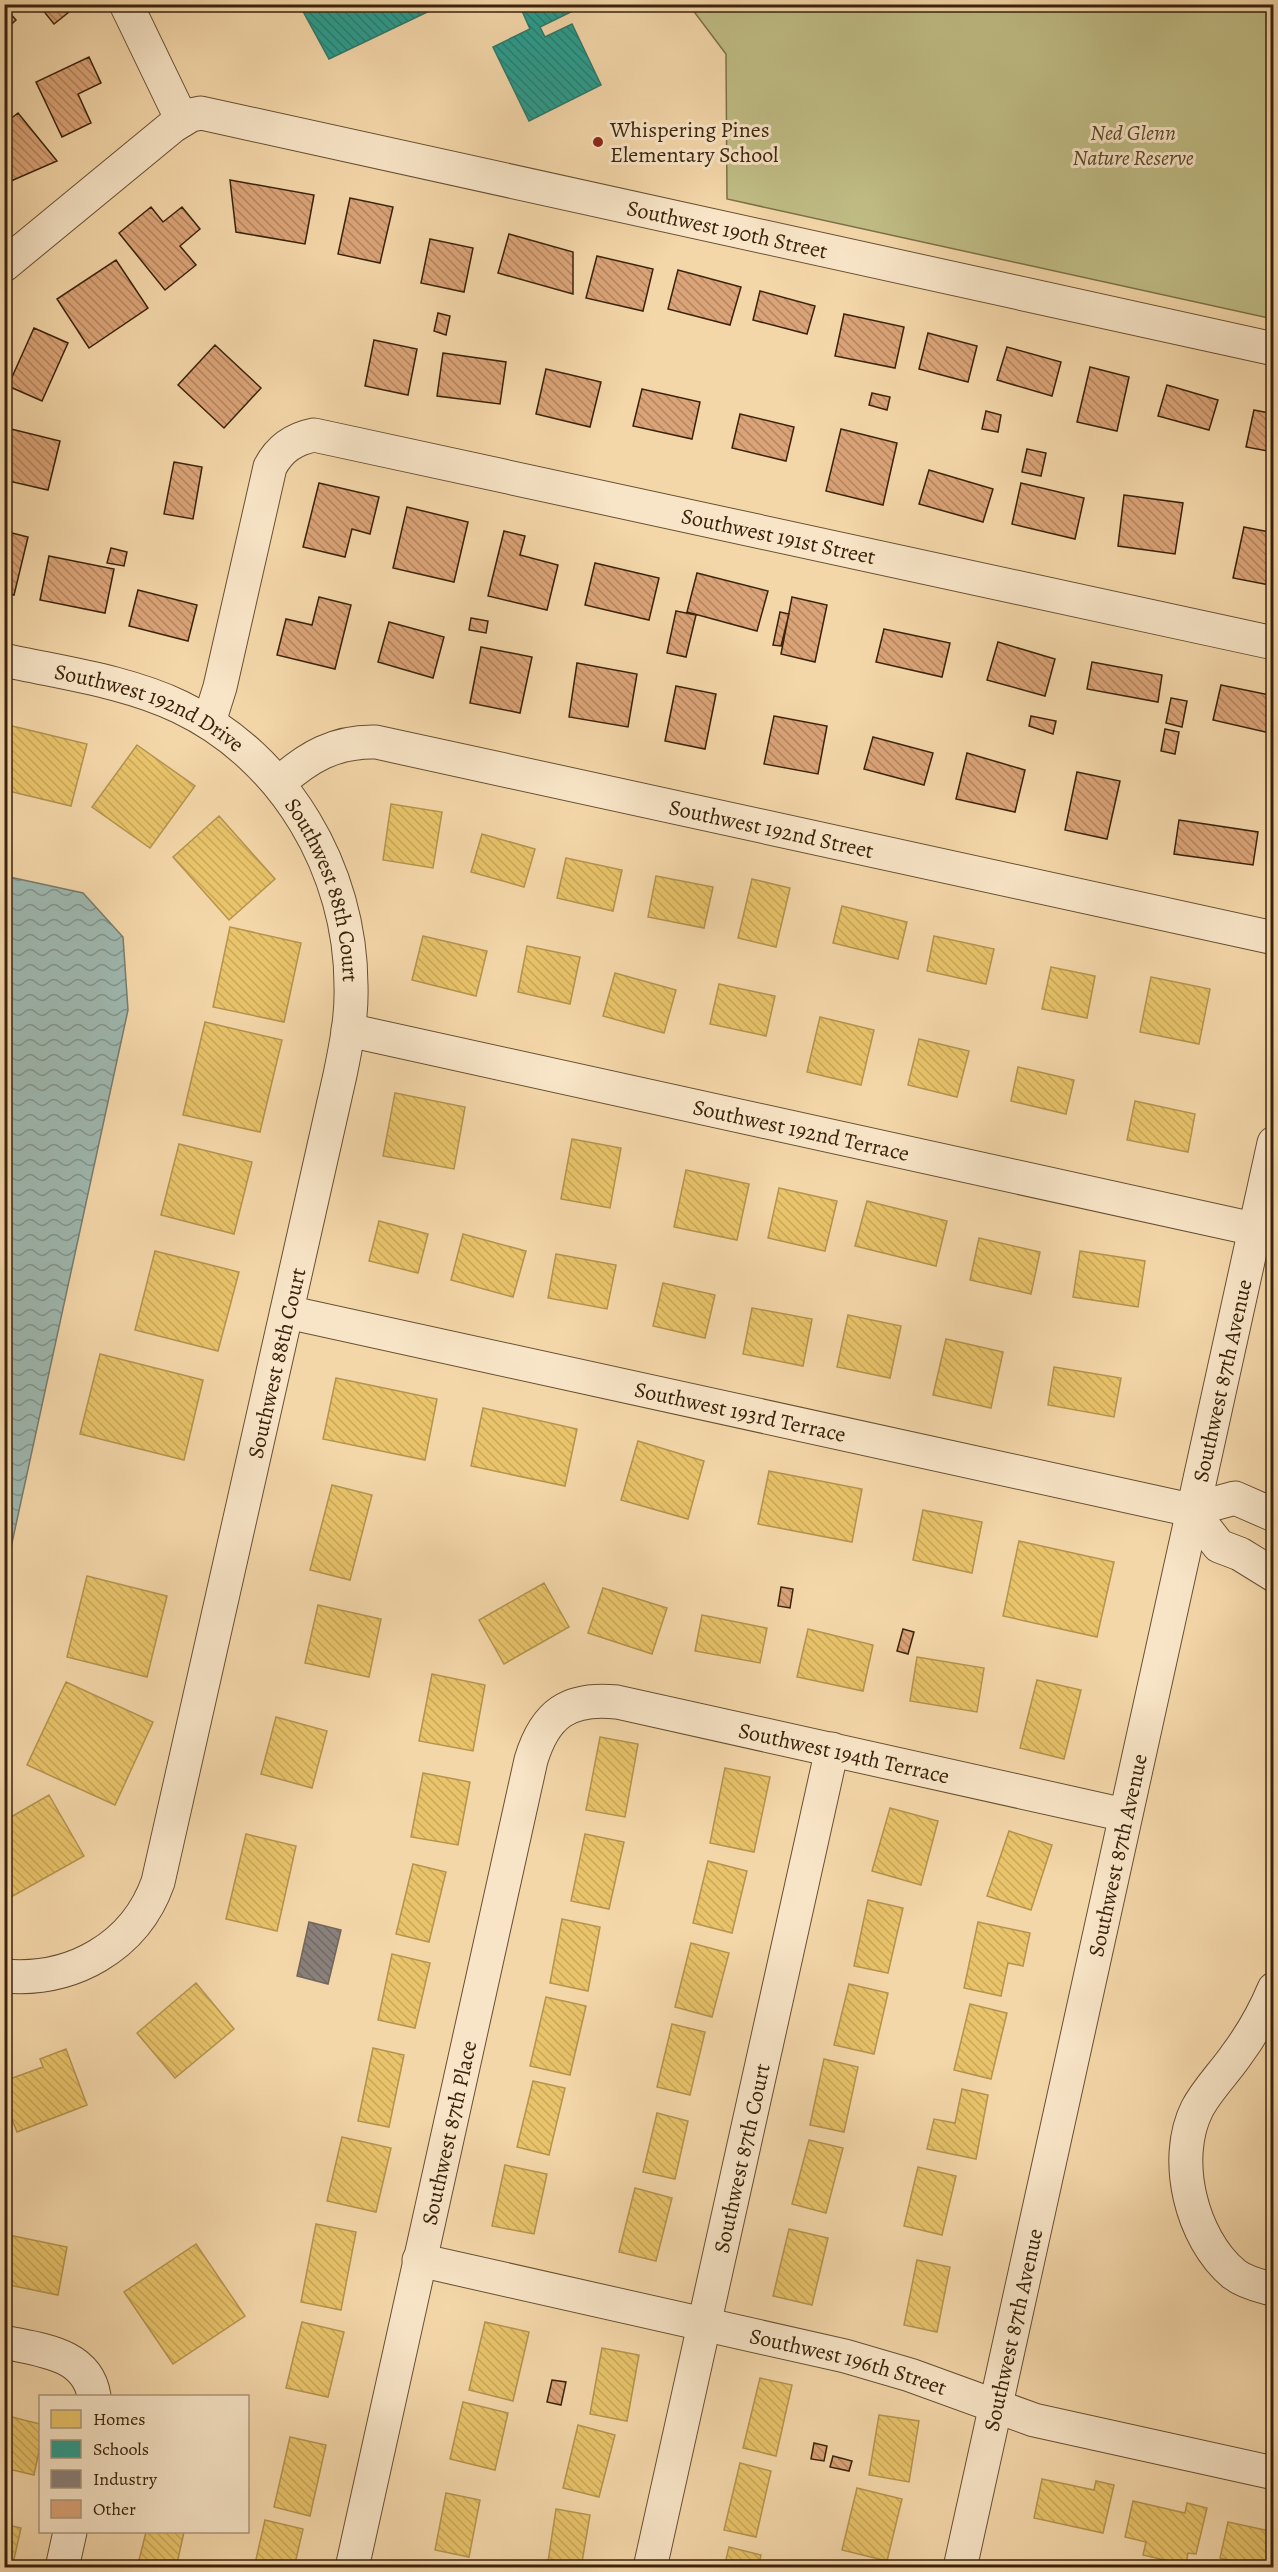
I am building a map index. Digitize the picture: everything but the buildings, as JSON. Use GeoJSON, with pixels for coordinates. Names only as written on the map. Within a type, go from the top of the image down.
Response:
{"type":"FeatureCollection","features":[{"type":"Feature","properties":{"kind":"street"},"geometry":{"type":"LineString","coordinates":[[4,265],[182,120],[126,4]]}},
{"type":"Feature","properties":{"kind":"street","name":"Southwest 190th Street"},"geometry":{"type":"LineString","coordinates":[[182,120],[201,113],[214,114],[1274,349]]}},
{"type":"Feature","properties":{"kind":"street","name":"Southwest 191st Street"},"geometry":{"type":"LineString","coordinates":[[209,722],[220,687],[268,476],[275,459],[285,447],[303,437],[327,435],[1274,643]]}},
{"type":"Feature","properties":{"kind":"street","name":"Southwest 192nd Drive"},"geometry":{"type":"LineString","coordinates":[[4,660],[131,689],[177,705],[209,722],[238,743],[279,783]]}},
{"type":"Feature","properties":{"kind":"street","name":"Southwest 192nd Street"},"geometry":{"type":"LineString","coordinates":[[279,783],[303,761],[329,748],[360,741],[376,742],[1274,938]]}},
{"type":"Feature","properties":{"kind":"street","name":"Southwest 88th Court"},"geometry":{"type":"LineString","coordinates":[[4,1976],[23,1978],[68,1970],[88,1961],[119,1941],[148,1908],[163,1867],[288,1312],[348,1030],[351,984],[339,902],[318,844],[279,783]]}},
{"type":"Feature","properties":{"kind":"street","name":"Southwest 192nd Terrace"},"geometry":{"type":"LineString","coordinates":[[348,1030],[1254,1229]]}},
{"type":"Feature","properties":{"kind":"street","name":"Southwest 87th Avenue"},"geometry":{"type":"LineString","coordinates":[[960,2568],[1191,1510],[1274,1143]]}},
{"type":"Feature","properties":{"kind":"street","name":"Southwest 193rd Terrace"},"geometry":{"type":"LineString","coordinates":[[288,1312],[1191,1510]]}},
{"type":"Feature","properties":{"kind":"street"},"geometry":{"type":"LineString","coordinates":[[1274,1515],[1235,1498],[1191,1510],[1219,1546],[1240,1554],[1274,1575]]}},
{"type":"Feature","properties":{"kind":"street","name":"Southwest 194th Terrace"},"geometry":{"type":"LineString","coordinates":[[565,1709],[589,1701],[617,1702],[1125,1815]]}},
{"type":"Feature","properties":{"kind":"street","name":"Southwest 87th Place"},"geometry":{"type":"LineString","coordinates":[[352,2568],[531,1760],[548,1724],[565,1709]]}},
{"type":"Feature","properties":{"kind":"street","name":"Southwest 87th Court"},"geometry":{"type":"LineString","coordinates":[[650,2568],[832,1749]]}},
{"type":"Feature","properties":{"kind":"street"},"geometry":{"type":"LineString","coordinates":[[1268,2288],[1234,2274],[1211,2247],[1201,2231],[1190,2191],[1187,2151],[1188,2134],[1197,2110],[1238,2054],[1274,1989]]}},
{"type":"Feature","properties":{"kind":"street","name":"Southwest 196th Street"},"geometry":{"type":"LineString","coordinates":[[419,2260],[875,2364],[1034,2420],[1274,2473]]}},
{"type":"Feature","properties":{"kind":"street"},"geometry":{"type":"LineString","coordinates":[[4,2342],[63,2356],[80,2367],[92,2388]]}},
{"type":"Feature","properties":{"kind":"street"},"geometry":{"type":"LineString","coordinates":[[62,2568],[70,2533]]}},
{"type":"Feature","properties":{"kind":"green space","name":"Ned Glenn Nature Reserve"},"geometry":{"type":"Polygon","coordinates":[[[689,5],[1273,5],[1273,319],[727,199],[726,54],[689,5]]]}},
{"type":"Feature","properties":{"kind":"water"},"geometry":{"type":"Polygon","coordinates":[[[5,876],[83,893],[123,937],[128,1010],[5,1575],[5,876]]]}},
{"type":"Feature","properties":{"kind":"place","name":"Whispering Pines Elementary School"},"geometry":{"type":"Point","coordinates":[598,142]}}]}
